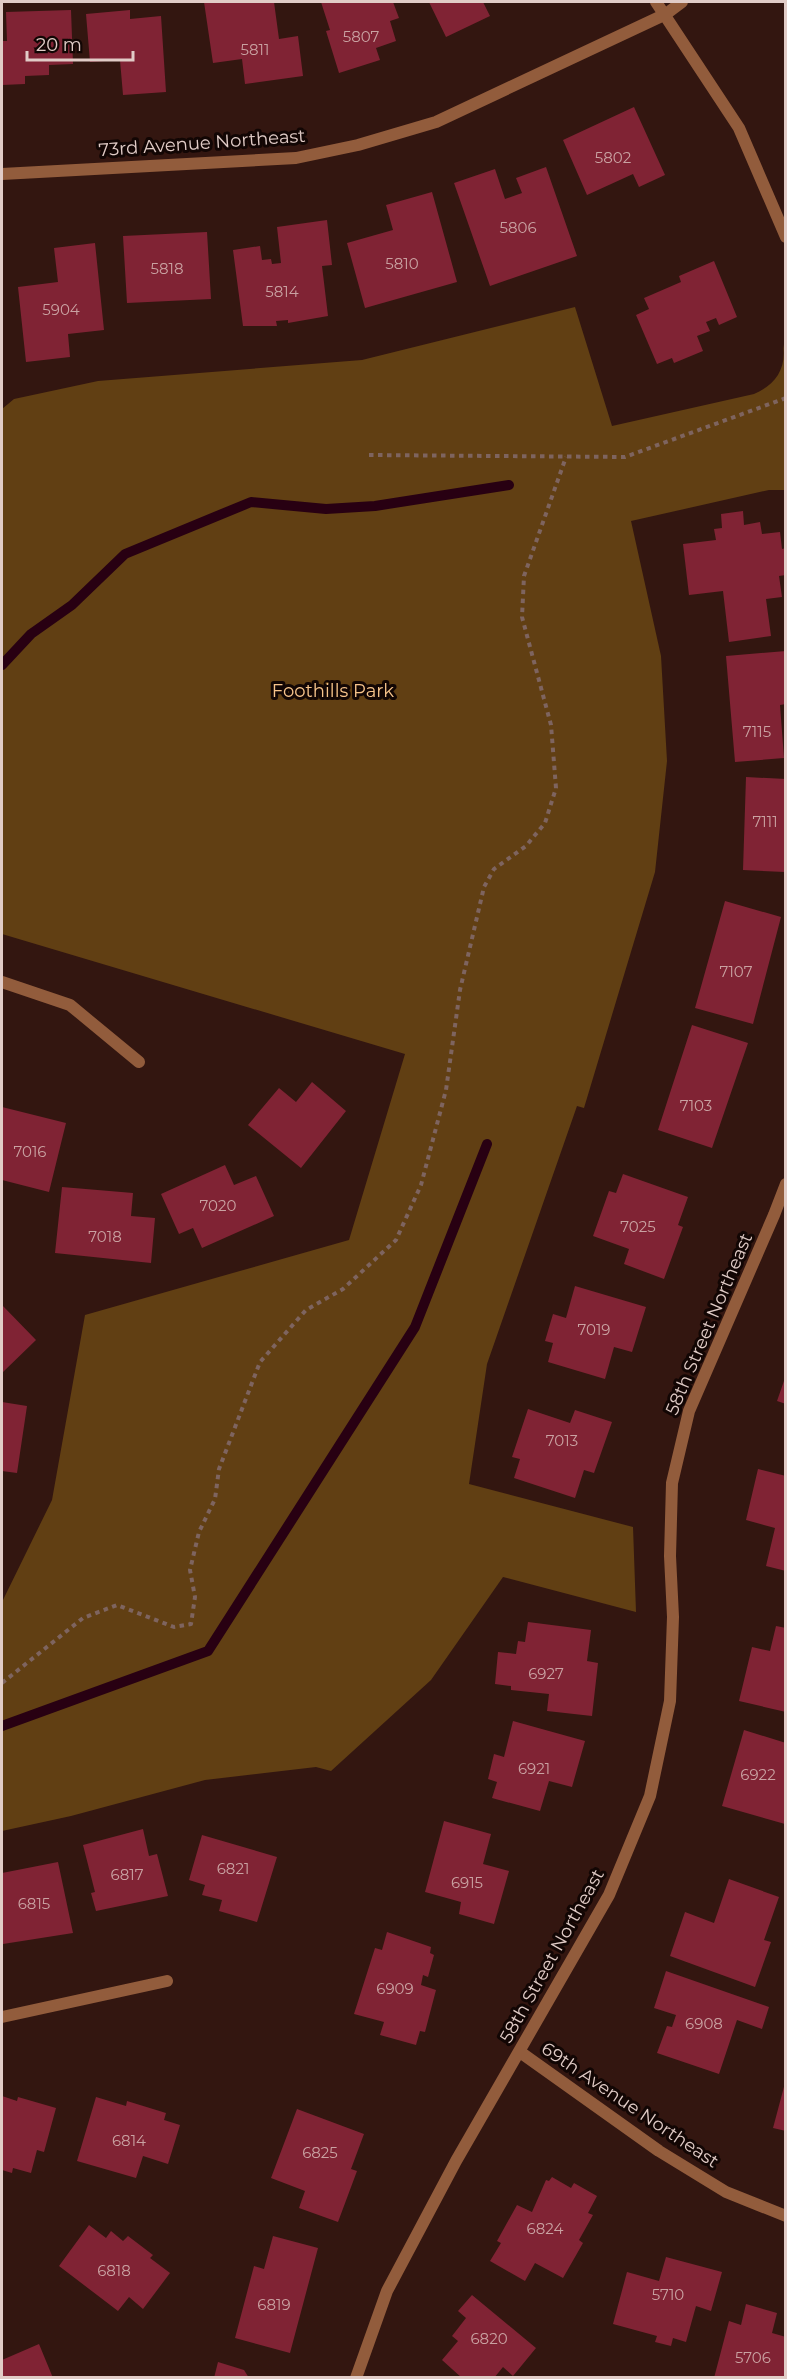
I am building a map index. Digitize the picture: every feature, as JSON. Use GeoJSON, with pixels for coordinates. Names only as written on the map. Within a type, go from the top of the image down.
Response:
{"type":"FeatureCollection","features":[{"type":"Feature","properties":{"kind":"street"},"geometry":{"type":"LineString","coordinates":[[656,2],[739,128],[786,237]]}},
{"type":"Feature","properties":{"kind":"street","name":"73rd Avenue Northeast"},"geometry":{"type":"LineString","coordinates":[[2,174],[296,158],[358,145],[436,122],[666,14],[682,2]]}},
{"type":"Feature","properties":{"kind":"street"},"geometry":{"type":"LineString","coordinates":[[2,982],[70,1005],[138,1062]]}},
{"type":"Feature","properties":{"kind":"street","name":"58th Street Northeast"},"geometry":{"type":"LineString","coordinates":[[356,2378],[387,2291],[456,2162],[609,1895],[650,1796],[670,1701],[673,1617],[670,1556],[672,1483],[689,1411],[786,1184]]}},
{"type":"Feature","properties":{"kind":"street"},"geometry":{"type":"LineString","coordinates":[[2,2017],[167,1981]]}},
{"type":"Feature","properties":{"kind":"street","name":"69th Avenue Northeast"},"geometry":{"type":"LineString","coordinates":[[520,2052],[659,2151],[726,2192],[786,2216]]}},
{"type":"Feature","properties":{"kind":"path"},"geometry":{"type":"LineString","coordinates":[[369,455],[625,457],[786,398]]}},
{"type":"Feature","properties":{"kind":"path"},"geometry":{"type":"LineString","coordinates":[[2,1683],[83,1618],[117,1605],[174,1627],[191,1624],[195,1597],[190,1570],[199,1532],[215,1499],[219,1469],[260,1362],[306,1310],[343,1289],[396,1240],[421,1185],[446,1090],[460,990],[484,887],[494,869],[526,846],[545,823],[556,788],[551,725],[522,617],[524,576],[566,457]]}},
{"type":"Feature","properties":{"kind":"green space","name":"Foothills Park"},"geometry":{"type":"Polygon","coordinates":[[[575,307],[612,426],[754,394],[768,386],[778,375],[783,361],[783,344],[785,353],[785,490],[769,490],[631,521],[661,656],[667,761],[655,872],[584,1108],[577,1106],[487,1364],[469,1484],[633,1527],[636,1612],[503,1577],[431,1680],[331,1771],[316,1767],[205,1780],[71,1816],[2,1831],[2,1602],[52,1500],[85,1315],[349,1240],[405,1054],[2,934],[2,409],[14,399],[98,381],[362,360],[575,307]]]}},
{"type":"Feature","properties":{"kind":"building"},"geometry":{"type":"Polygon","coordinates":[[[204,2],[274,2],[279,39],[298,36],[303,76],[245,84],[242,59],[213,63],[204,2]]]}},
{"type":"Feature","properties":{"kind":"building"},"geometry":{"type":"Polygon","coordinates":[[[321,2],[393,2],[399,18],[390,21],[396,41],[376,48],[380,60],[339,73],[326,31],[330,30],[321,2]]]}},
{"type":"Feature","properties":{"kind":"building"},"geometry":{"type":"Polygon","coordinates":[[[429,2],[483,2],[490,16],[446,37],[429,2]]]}},
{"type":"Feature","properties":{"kind":"building"},"geometry":{"type":"Polygon","coordinates":[[[71,10],[73,64],[49,65],[49,75],[25,76],[25,84],[2,85],[2,41],[7,41],[6,12],[71,10]]]}},
{"type":"Feature","properties":{"kind":"building"},"geometry":{"type":"Polygon","coordinates":[[[130,10],[130,19],[161,16],[166,92],[123,95],[120,60],[90,62],[86,14],[130,10]]]}},
{"type":"Feature","properties":{"kind":"building"},"geometry":{"type":"Polygon","coordinates":[[[634,107],[665,175],[639,187],[633,174],[587,195],[563,140],[634,107]]]}},
{"type":"Feature","properties":{"kind":"building"},"geometry":{"type":"Polygon","coordinates":[[[546,167],[577,256],[490,286],[454,183],[495,169],[505,199],[522,193],[516,178],[546,167]]]}},
{"type":"Feature","properties":{"kind":"building"},"geometry":{"type":"Polygon","coordinates":[[[432,192],[457,282],[365,308],[347,243],[393,230],[386,205],[432,192]]]}},
{"type":"Feature","properties":{"kind":"building"},"geometry":{"type":"Polygon","coordinates":[[[327,220],[332,265],[322,266],[328,316],[288,323],[288,320],[276,321],[277,326],[243,326],[233,250],[260,246],[262,260],[271,259],[272,264],[281,263],[277,227],[327,220]]]}},
{"type":"Feature","properties":{"kind":"building"},"geometry":{"type":"Polygon","coordinates":[[[207,232],[211,299],[127,303],[123,236],[207,232]]]}},
{"type":"Feature","properties":{"kind":"building"},"geometry":{"type":"Polygon","coordinates":[[[95,243],[104,330],[68,334],[70,357],[26,362],[18,287],[58,282],[54,248],[95,243]]]}},
{"type":"Feature","properties":{"kind":"building"},"geometry":{"type":"Polygon","coordinates":[[[714,261],[737,317],[719,325],[716,318],[706,322],[710,331],[697,336],[703,351],[674,363],[672,358],[657,364],[636,315],[649,309],[644,298],[681,282],[679,276],[714,261]]]}},
{"type":"Feature","properties":{"kind":"building"},"geometry":{"type":"Polygon","coordinates":[[[743,511],[744,525],[760,522],[762,534],[780,532],[782,549],[786,548],[786,575],[779,576],[782,597],[766,599],[771,636],[729,642],[723,591],[689,595],[683,544],[716,540],[714,529],[722,528],[721,514],[743,511]]]}},
{"type":"Feature","properties":{"kind":"building"},"geometry":{"type":"Polygon","coordinates":[[[786,651],[786,704],[780,705],[784,758],[735,762],[726,656],[786,651]]]}},
{"type":"Feature","properties":{"kind":"building"},"geometry":{"type":"Polygon","coordinates":[[[746,777],[786,779],[785,872],[743,870],[746,777]]]}},
{"type":"Feature","properties":{"kind":"building"},"geometry":{"type":"Polygon","coordinates":[[[725,901],[781,917],[753,1024],[695,1008],[725,901]]]}},
{"type":"Feature","properties":{"kind":"building"},"geometry":{"type":"Polygon","coordinates":[[[692,1025],[748,1043],[712,1148],[658,1130],[692,1025]]]}},
{"type":"Feature","properties":{"kind":"building"},"geometry":{"type":"Polygon","coordinates":[[[312,1082],[346,1111],[301,1168],[248,1125],[279,1088],[296,1102],[312,1082]]]}},
{"type":"Feature","properties":{"kind":"building"},"geometry":{"type":"Polygon","coordinates":[[[2,1107],[66,1123],[49,1192],[2,1180],[2,1107]]]}},
{"type":"Feature","properties":{"kind":"building"},"geometry":{"type":"Polygon","coordinates":[[[225,1165],[234,1185],[256,1176],[274,1216],[202,1248],[193,1228],[179,1234],[161,1194],[225,1165]]]}},
{"type":"Feature","properties":{"kind":"building"},"geometry":{"type":"Polygon","coordinates":[[[623,1174],[688,1197],[678,1225],[683,1227],[664,1279],[624,1264],[629,1249],[593,1236],[609,1191],[616,1193],[623,1174]]]}},
{"type":"Feature","properties":{"kind":"building"},"geometry":{"type":"Polygon","coordinates":[[[62,1187],[133,1193],[131,1216],[155,1218],[151,1263],[55,1253],[62,1187]]]}},
{"type":"Feature","properties":{"kind":"building"},"geometry":{"type":"Polygon","coordinates":[[[575,1286],[646,1307],[632,1352],[614,1347],[605,1379],[548,1362],[553,1343],[545,1341],[553,1314],[566,1318],[575,1286]]]}},
{"type":"Feature","properties":{"kind":"building"},"geometry":{"type":"Polygon","coordinates":[[[2,1305],[36,1340],[2,1373],[2,1305]]]}},
{"type":"Feature","properties":{"kind":"building"},"geometry":{"type":"Polygon","coordinates":[[[786,1378],[786,1404],[777,1401],[786,1378]]]}},
{"type":"Feature","properties":{"kind":"building"},"geometry":{"type":"Polygon","coordinates":[[[2,1402],[27,1406],[17,1473],[2,1471],[2,1402]]]}},
{"type":"Feature","properties":{"kind":"building"},"geometry":{"type":"Polygon","coordinates":[[[528,1409],[570,1423],[575,1410],[612,1422],[594,1473],[584,1470],[575,1498],[514,1478],[520,1459],[512,1457],[528,1409]]]}},
{"type":"Feature","properties":{"kind":"building"},"geometry":{"type":"Polygon","coordinates":[[[758,1469],[786,1476],[786,1571],[766,1566],[775,1528],[746,1520],[758,1469]]]}},
{"type":"Feature","properties":{"kind":"building"},"geometry":{"type":"Polygon","coordinates":[[[528,1622],[591,1630],[587,1661],[598,1663],[592,1716],[547,1711],[549,1694],[511,1690],[511,1686],[495,1684],[498,1652],[516,1654],[518,1641],[525,1642],[528,1622]]]}},
{"type":"Feature","properties":{"kind":"building"},"geometry":{"type":"Polygon","coordinates":[[[776,1626],[786,1628],[786,1712],[739,1701],[752,1647],[770,1651],[776,1626]]]}},
{"type":"Feature","properties":{"kind":"building"},"geometry":{"type":"Polygon","coordinates":[[[513,1721],[585,1741],[572,1787],[549,1781],[540,1811],[492,1798],[497,1782],[488,1779],[494,1754],[504,1757],[513,1721]]]}},
{"type":"Feature","properties":{"kind":"building"},"geometry":{"type":"Polygon","coordinates":[[[744,1730],[786,1743],[785,1824],[722,1806],[744,1730]]]}},
{"type":"Feature","properties":{"kind":"building"},"geometry":{"type":"Polygon","coordinates":[[[444,1821],[491,1834],[483,1864],[509,1871],[494,1924],[459,1914],[461,1902],[425,1892],[444,1821]]]}},
{"type":"Feature","properties":{"kind":"building"},"geometry":{"type":"Polygon","coordinates":[[[143,1829],[149,1856],[157,1854],[168,1896],[96,1911],[91,1893],[95,1892],[83,1845],[143,1829]]]}},
{"type":"Feature","properties":{"kind":"building"},"geometry":{"type":"Polygon","coordinates":[[[202,1835],[277,1857],[257,1922],[219,1911],[222,1900],[202,1895],[205,1885],[189,1880],[202,1835]]]}},
{"type":"Feature","properties":{"kind":"building"},"geometry":{"type":"Polygon","coordinates":[[[58,1862],[73,1933],[3,1944],[2,1873],[58,1862]]]}},
{"type":"Feature","properties":{"kind":"building"},"geometry":{"type":"Polygon","coordinates":[[[729,1879],[779,1897],[764,1940],[771,1942],[755,1987],[670,1956],[685,1912],[714,1923],[729,1879]]]}},
{"type":"Feature","properties":{"kind":"building"},"geometry":{"type":"Polygon","coordinates":[[[387,1932],[431,1947],[430,1953],[434,1955],[428,1977],[423,1975],[421,1985],[436,1990],[425,2032],[420,2031],[416,2045],[380,2035],[384,2022],[354,2014],[375,1948],[382,1950],[387,1932]]]}},
{"type":"Feature","properties":{"kind":"building"},"geometry":{"type":"Polygon","coordinates":[[[666,1971],[769,2007],[762,2029],[737,2020],[719,2074],[657,2053],[667,2026],[672,2027],[676,2015],[654,2008],[666,1971]]]}},
{"type":"Feature","properties":{"kind":"building"},"geometry":{"type":"Polygon","coordinates":[[[786,2083],[786,2131],[773,2128],[786,2083]]]}},
{"type":"Feature","properties":{"kind":"building"},"geometry":{"type":"Polygon","coordinates":[[[2,2096],[17,2101],[18,2097],[56,2108],[44,2152],[37,2150],[31,2173],[13,2168],[12,2173],[2,2170],[2,2096]]]}},
{"type":"Feature","properties":{"kind":"building"},"geometry":{"type":"Polygon","coordinates":[[[96,2097],[126,2106],[127,2101],[166,2113],[164,2120],[180,2125],[168,2164],[143,2156],[136,2178],[77,2161],[96,2097]]]}},
{"type":"Feature","properties":{"kind":"building"},"geometry":{"type":"Polygon","coordinates":[[[297,2109],[364,2134],[351,2169],[357,2171],[338,2222],[299,2208],[305,2191],[271,2178],[297,2109]]]}},
{"type":"Feature","properties":{"kind":"building"},"geometry":{"type":"Polygon","coordinates":[[[552,2177],[571,2188],[574,2183],[597,2196],[588,2213],[593,2215],[579,2240],[583,2243],[563,2278],[535,2263],[525,2281],[490,2261],[501,2243],[497,2241],[517,2205],[532,2212],[546,2180],[549,2181],[552,2177]]]}},
{"type":"Feature","properties":{"kind":"building"},"geometry":{"type":"Polygon","coordinates":[[[89,2225],[106,2238],[111,2231],[123,2241],[128,2236],[153,2255],[150,2258],[170,2273],[143,2309],[129,2297],[118,2311],[59,2266],[89,2225]]]}},
{"type":"Feature","properties":{"kind":"building"},"geometry":{"type":"Polygon","coordinates":[[[273,2236],[318,2248],[290,2353],[235,2338],[254,2266],[264,2269],[273,2236]]]}},
{"type":"Feature","properties":{"kind":"building"},"geometry":{"type":"Polygon","coordinates":[[[666,2257],[722,2272],[711,2311],[696,2306],[686,2342],[673,2338],[671,2346],[655,2342],[657,2336],[613,2324],[627,2272],[659,2281],[666,2257]]]}},
{"type":"Feature","properties":{"kind":"building"},"geometry":{"type":"Polygon","coordinates":[[[472,2295],[536,2348],[513,2376],[503,2367],[494,2378],[462,2378],[442,2360],[458,2341],[452,2336],[466,2318],[458,2311],[472,2295]]]}},
{"type":"Feature","properties":{"kind":"building"},"geometry":{"type":"Polygon","coordinates":[[[746,2304],[777,2313],[772,2333],[786,2337],[786,2378],[714,2378],[729,2321],[741,2325],[746,2304]]]}},
{"type":"Feature","properties":{"kind":"building"},"geometry":{"type":"Polygon","coordinates":[[[39,2344],[53,2378],[2,2378],[2,2360],[39,2344]]]}},
{"type":"Feature","properties":{"kind":"building"},"geometry":{"type":"Polygon","coordinates":[[[218,2362],[244,2370],[249,2378],[214,2378],[218,2362]]]}},
{"type":"Feature","properties":{"kind":"waterway"},"geometry":{"type":"LineString","coordinates":[[2,665],[31,634],[72,605],[125,554],[251,502],[326,509],[375,506],[509,485]]}},
{"type":"Feature","properties":{"kind":"waterway"},"geometry":{"type":"LineString","coordinates":[[2,1726],[208,1651],[415,1327],[487,1144]]}}]}
